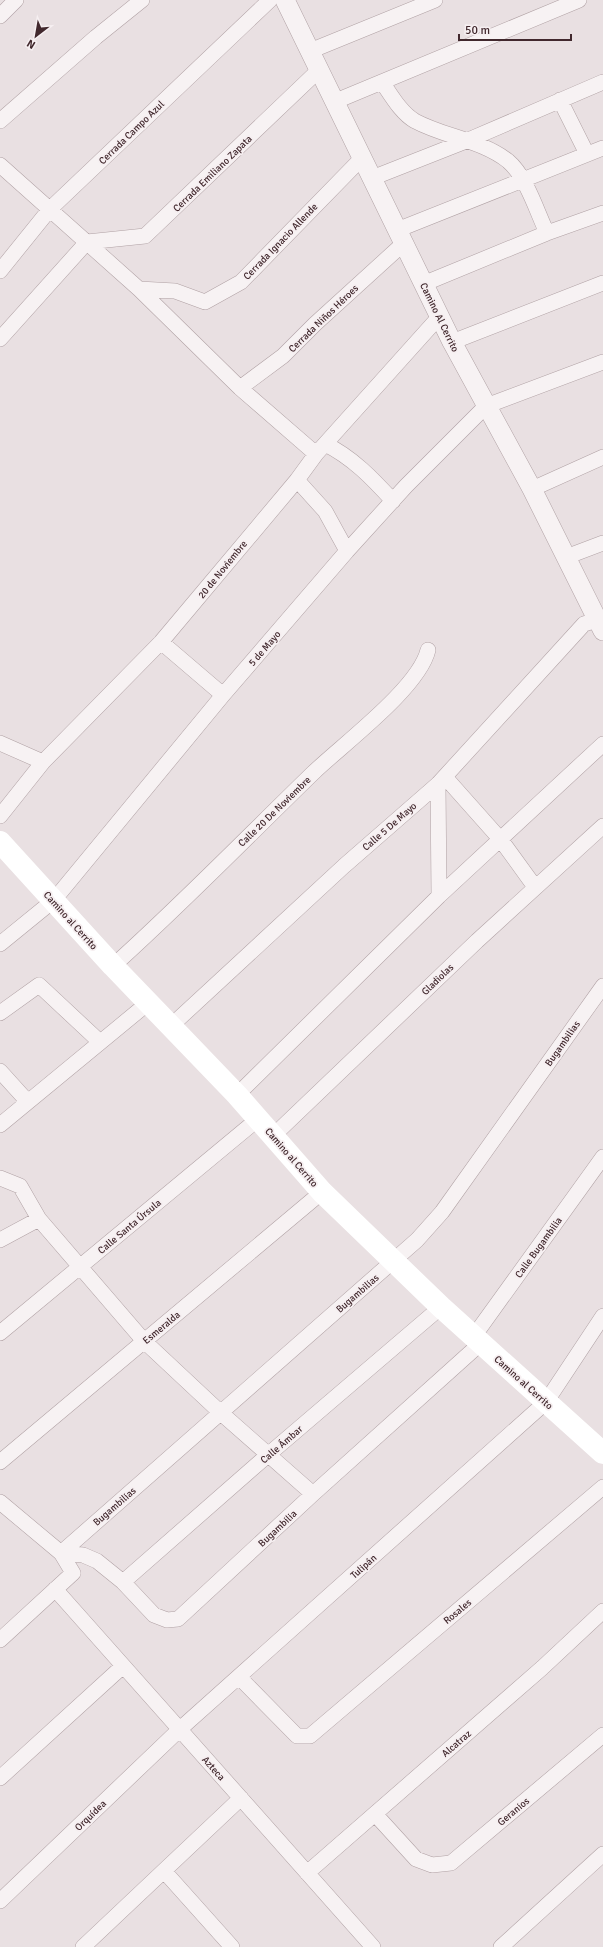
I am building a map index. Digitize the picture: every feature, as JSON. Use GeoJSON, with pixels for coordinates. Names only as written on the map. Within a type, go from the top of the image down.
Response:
{"type":"FeatureCollection","features":[{"type":"Feature","properties":{"kind":"main road","name":"Camino al Cerrito"},"geometry":{"type":"LineString","coordinates":[[0,842],[113,966],[148,1003],[172,1025],[237,1095],[322,1192],[441,1307],[603,1453]]}},
{"type":"Feature","properties":{"kind":"street"},"geometry":{"type":"LineString","coordinates":[[0,16],[16,0]]}},
{"type":"Feature","properties":{"kind":"street"},"geometry":{"type":"LineString","coordinates":[[0,121],[96,37],[142,0]]}},
{"type":"Feature","properties":{"kind":"street","name":"Cerrada Campo Azul"},"geometry":{"type":"LineString","coordinates":[[0,271],[50,209],[270,0]]}},
{"type":"Feature","properties":{"kind":"street","name":"Camino Al Cerrito"},"geometry":{"type":"LineString","coordinates":[[285,0],[336,101],[439,317],[532,489],[601,623]]}},
{"type":"Feature","properties":{"kind":"street"},"geometry":{"type":"LineString","coordinates":[[310,52],[435,0]]}},
{"type":"Feature","properties":{"kind":"street"},"geometry":{"type":"LineString","coordinates":[[336,101],[579,0]]}},
{"type":"Feature","properties":{"kind":"street","name":"Cerrada Emiliano Zapata"},"geometry":{"type":"LineString","coordinates":[[87,242],[145,236],[320,69]]}},
{"type":"Feature","properties":{"kind":"street"},"geometry":{"type":"LineString","coordinates":[[382,82],[396,103],[414,121],[488,149],[509,162],[522,180],[547,233]]}},
{"type":"Feature","properties":{"kind":"street"},"geometry":{"type":"LineString","coordinates":[[372,178],[466,141],[603,82]]}},
{"type":"Feature","properties":{"kind":"street"},"geometry":{"type":"LineString","coordinates":[[560,100],[587,154]]}},
{"type":"Feature","properties":{"kind":"street"},"geometry":{"type":"LineString","coordinates":[[400,236],[522,180],[603,148]]}},
{"type":"Feature","properties":{"kind":"street","name":"Cerrada Ignacio Allende"},"geometry":{"type":"LineString","coordinates":[[139,289],[175,291],[205,302],[241,282],[362,158]]}},
{"type":"Feature","properties":{"kind":"street"},"geometry":{"type":"LineString","coordinates":[[0,166],[139,289],[240,388],[321,449],[346,456],[376,481],[393,501]]}},
{"type":"Feature","properties":{"kind":"street"},"geometry":{"type":"LineString","coordinates":[[423,284],[547,233],[603,213]]}},
{"type":"Feature","properties":{"kind":"street","name":"Cerrada Niños Héroes"},"geometry":{"type":"LineString","coordinates":[[240,388],[283,356],[400,236]]}},
{"type":"Feature","properties":{"kind":"street"},"geometry":{"type":"LineString","coordinates":[[0,339],[87,242]]}},
{"type":"Feature","properties":{"kind":"street"},"geometry":{"type":"LineString","coordinates":[[452,342],[603,283]]}},
{"type":"Feature","properties":{"kind":"street","name":"20 de Noviembre"},"geometry":{"type":"LineString","coordinates":[[0,816],[43,762],[162,642],[321,449],[439,317]]}},
{"type":"Feature","properties":{"kind":"street"},"geometry":{"type":"LineString","coordinates":[[486,406],[603,362]]}},
{"type":"Feature","properties":{"kind":"street","name":"5 de Mayo"},"geometry":{"type":"LineString","coordinates":[[0,944],[54,900],[223,695],[347,551],[393,501],[486,406]]}},
{"type":"Feature","properties":{"kind":"street"},"geometry":{"type":"LineString","coordinates":[[532,489],[603,458]]}},
{"type":"Feature","properties":{"kind":"street"},"geometry":{"type":"LineString","coordinates":[[297,480],[325,511],[347,551]]}},
{"type":"Feature","properties":{"kind":"street"},"geometry":{"type":"LineString","coordinates":[[566,557],[603,542]]}},
{"type":"Feature","properties":{"kind":"street","name":"Calle 5 De Mayo"},"geometry":{"type":"LineString","coordinates":[[172,1025],[344,866],[442,780],[584,624],[601,623]]}},
{"type":"Feature","properties":{"kind":"street"},"geometry":{"type":"LineString","coordinates":[[162,642],[223,695]]}},
{"type":"Feature","properties":{"kind":"street","name":"Calle 20 De Noviembre"},"geometry":{"type":"LineString","coordinates":[[113,966],[150,933],[315,771],[405,689],[426,658],[428,650]]}},
{"type":"Feature","properties":{"kind":"street"},"geometry":{"type":"LineString","coordinates":[[0,743],[43,762]]}},
{"type":"Feature","properties":{"kind":"street"},"geometry":{"type":"LineString","coordinates":[[237,1095],[439,896],[603,744]]}},
{"type":"Feature","properties":{"kind":"street"},"geometry":{"type":"LineString","coordinates":[[442,780],[501,840],[535,887]]}},
{"type":"Feature","properties":{"kind":"street"},"geometry":{"type":"LineString","coordinates":[[439,896],[442,780]]}},
{"type":"Feature","properties":{"kind":"street","name":"Gladiolas"},"geometry":{"type":"LineString","coordinates":[[273,1136],[535,887],[603,826]]}},
{"type":"Feature","properties":{"kind":"street"},"geometry":{"type":"LineString","coordinates":[[0,1013],[39,985],[100,1042]]}},
{"type":"Feature","properties":{"kind":"street","name":"Bugambilias"},"geometry":{"type":"LineString","coordinates":[[61,1553],[417,1240],[442,1212],[603,986]]}},
{"type":"Feature","properties":{"kind":"street"},"geometry":{"type":"LineString","coordinates":[[0,1125],[148,1003]]}},
{"type":"Feature","properties":{"kind":"street"},"geometry":{"type":"LineString","coordinates":[[0,1071],[28,1102]]}},
{"type":"Feature","properties":{"kind":"street","name":"Calle Santa Úrsula"},"geometry":{"type":"LineString","coordinates":[[0,1333],[258,1119]]}},
{"type":"Feature","properties":{"kind":"street","name":"Calle Bugambilia"},"geometry":{"type":"LineString","coordinates":[[477,1340],[603,1157]]}},
{"type":"Feature","properties":{"kind":"street"},"geometry":{"type":"LineString","coordinates":[[0,1178],[20,1186],[39,1219],[144,1341],[221,1413],[313,1494]]}},
{"type":"Feature","properties":{"kind":"street","name":"Esmeralda"},"geometry":{"type":"LineString","coordinates":[[0,1462],[322,1192]]}},
{"type":"Feature","properties":{"kind":"street"},"geometry":{"type":"LineString","coordinates":[[0,1240],[39,1219]]}},
{"type":"Feature","properties":{"kind":"street","name":"Calle Ámbar"},"geometry":{"type":"LineString","coordinates":[[123,1582],[269,1454],[441,1307]]}},
{"type":"Feature","properties":{"kind":"street","name":"Tulipán"},"geometry":{"type":"LineString","coordinates":[[180,1730],[546,1402],[603,1316]]}},
{"type":"Feature","properties":{"kind":"street","name":"Bugambilia"},"geometry":{"type":"LineString","coordinates":[[61,1553],[83,1555],[97,1562],[123,1582],[154,1615],[167,1620],[178,1619],[477,1340]]}},
{"type":"Feature","properties":{"kind":"street","name":"Rosales"},"geometry":{"type":"LineString","coordinates":[[239,1677],[297,1736],[310,1736],[603,1486]]}},
{"type":"Feature","properties":{"kind":"street"},"geometry":{"type":"LineString","coordinates":[[0,1502],[61,1553],[73,1573],[0,1640]]}},
{"type":"Feature","properties":{"kind":"street","name":"Azteca"},"geometry":{"type":"LineString","coordinates":[[55,1589],[373,1947]]}},
{"type":"Feature","properties":{"kind":"street","name":"Alcatraz"},"geometry":{"type":"LineString","coordinates":[[307,1873],[542,1668],[603,1610]]}},
{"type":"Feature","properties":{"kind":"street"},"geometry":{"type":"LineString","coordinates":[[0,1778],[123,1666]]}},
{"type":"Feature","properties":{"kind":"street","name":"Orquídea"},"geometry":{"type":"LineString","coordinates":[[0,1900],[180,1730]]}},
{"type":"Feature","properties":{"kind":"street","name":"Geranios"},"geometry":{"type":"LineString","coordinates":[[375,1814],[416,1859],[432,1865],[451,1863],[603,1735]]}},
{"type":"Feature","properties":{"kind":"street"},"geometry":{"type":"LineString","coordinates":[[83,1947],[241,1798]]}},
{"type":"Feature","properties":{"kind":"street"},"geometry":{"type":"LineString","coordinates":[[501,1947],[603,1854]]}},
{"type":"Feature","properties":{"kind":"street"},"geometry":{"type":"LineString","coordinates":[[164,1872],[232,1947]]}}]}
